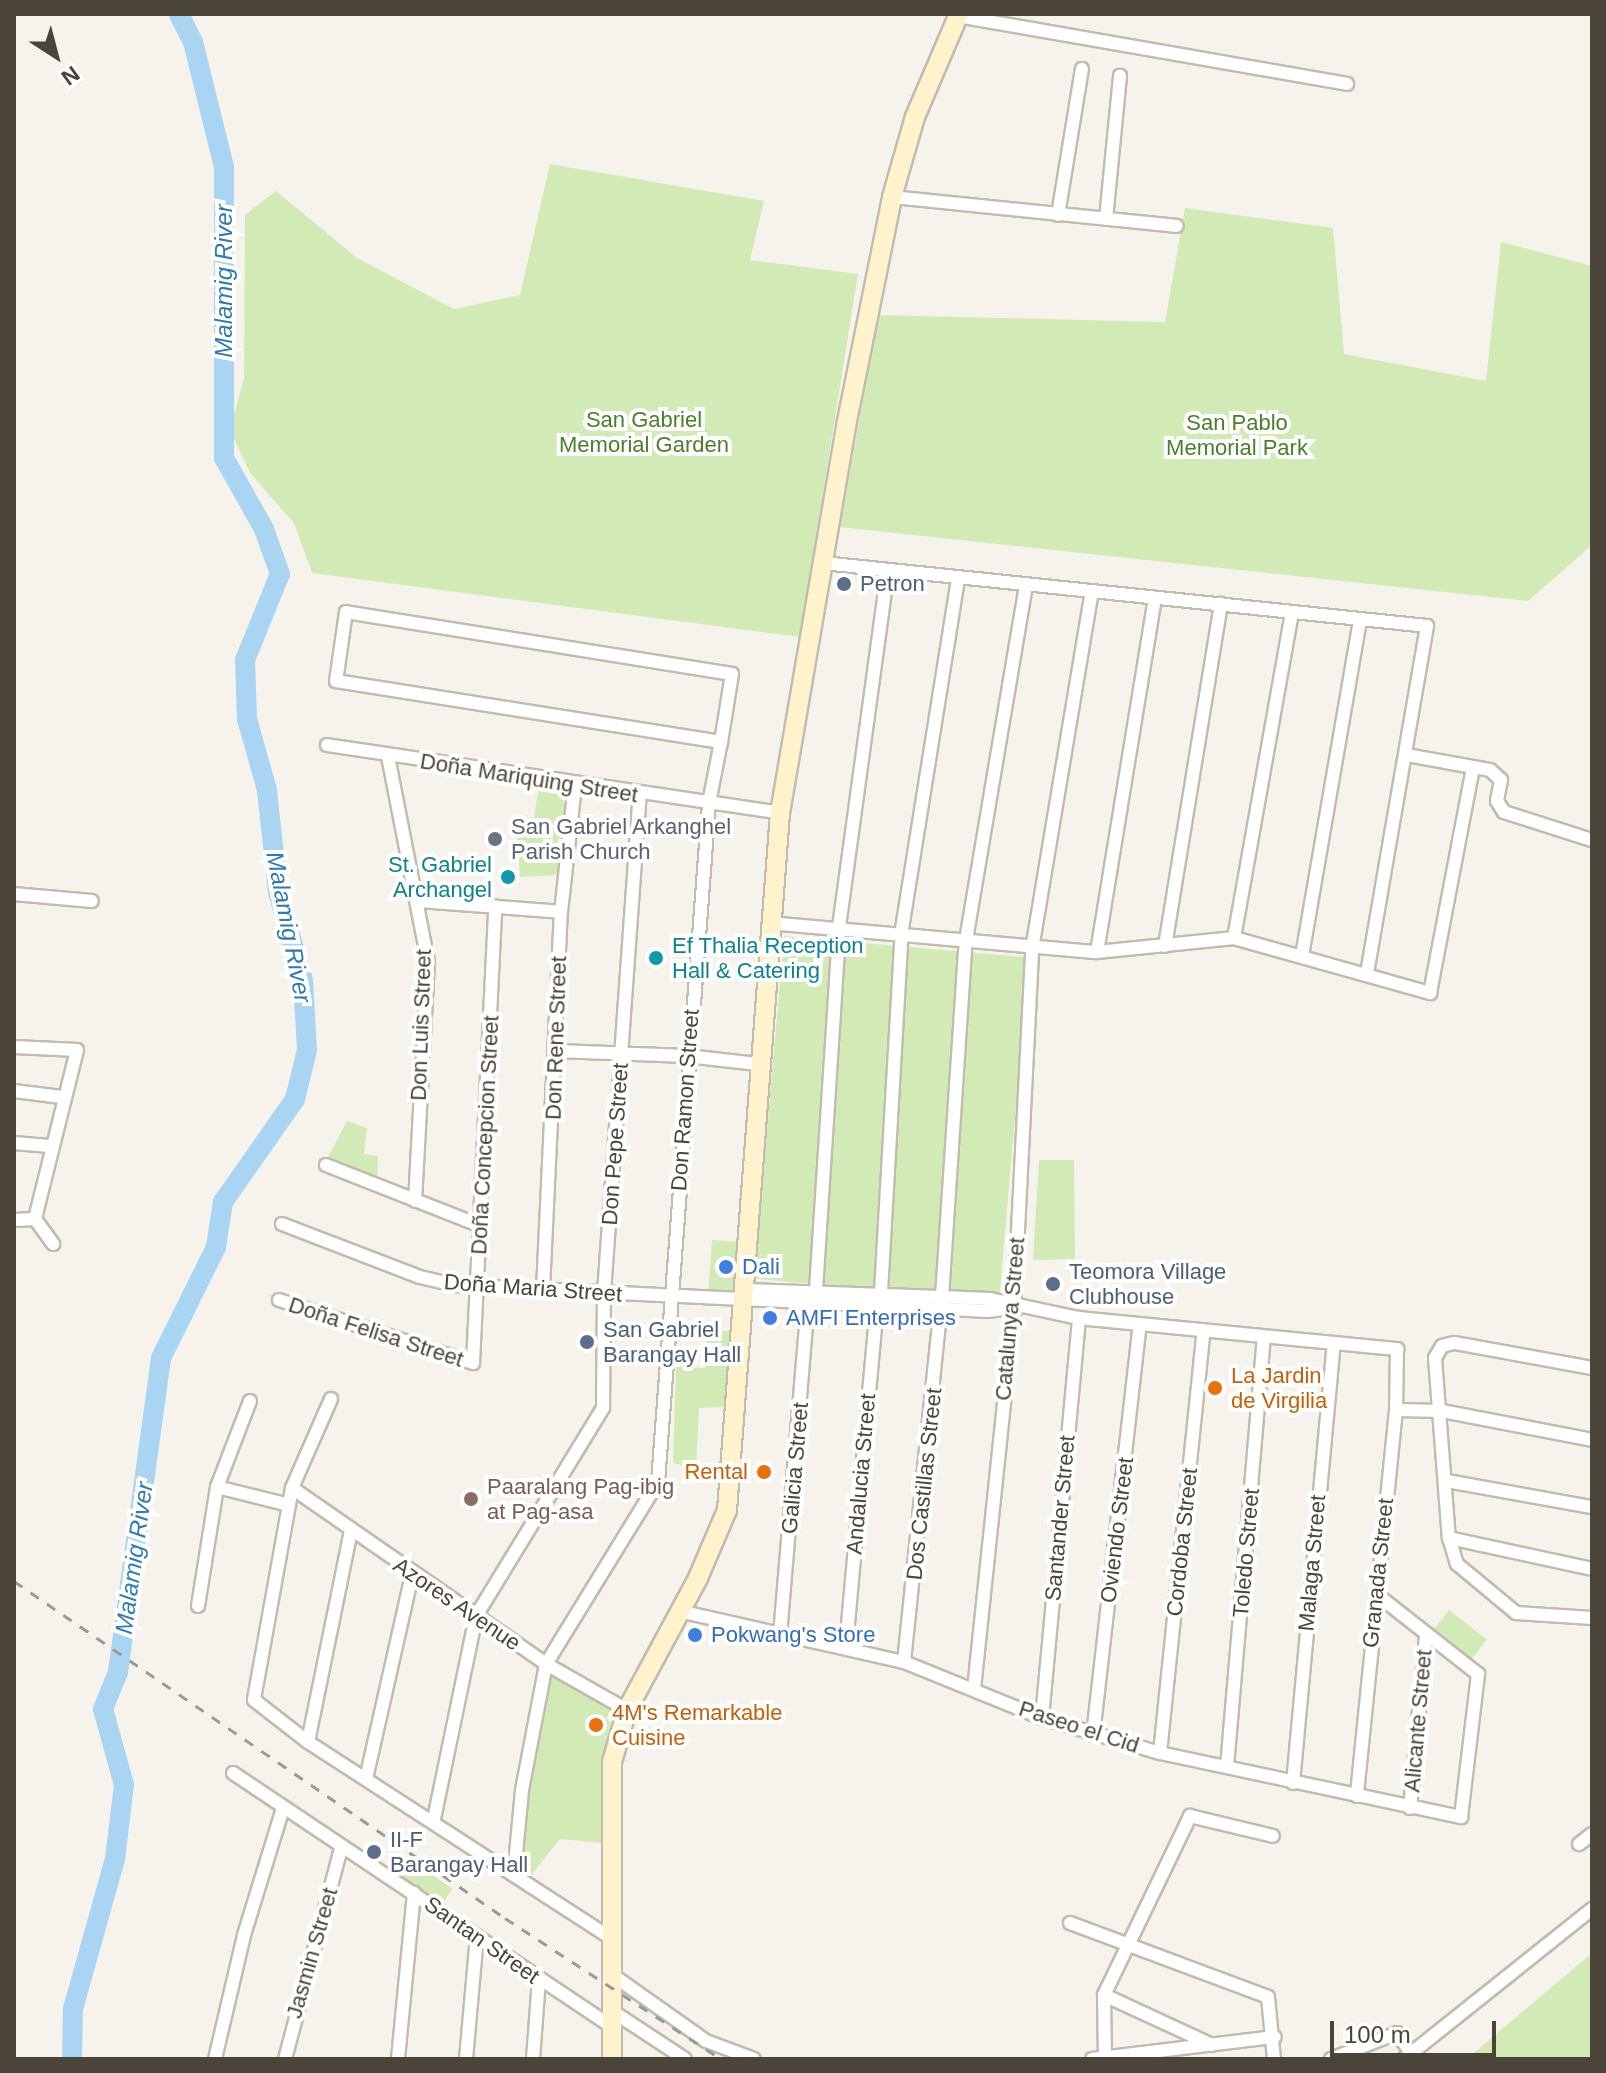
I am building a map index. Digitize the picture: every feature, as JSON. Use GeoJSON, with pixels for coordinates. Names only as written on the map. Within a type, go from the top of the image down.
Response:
{"type":"FeatureCollection","features":[{"type":"Feature","properties":{"kind":"street"},"geometry":{"type":"LineString","coordinates":[[612,2059],[612,1762],[627,1710],[727,1510],[746,1294],[758,1064],[780,813],[823,563],[892,197],[915,117],[959,15],[1243,70],[1347,84]]}},
{"type":"Feature","properties":{"kind":"street"},"geometry":{"type":"LineString","coordinates":[[1058,215],[1082,69]]}},
{"type":"Feature","properties":{"kind":"street"},"geometry":{"type":"LineString","coordinates":[[1106,219],[1120,76]]}},
{"type":"Feature","properties":{"kind":"street"},"geometry":{"type":"LineString","coordinates":[[892,197],[1177,226]]}},
{"type":"Feature","properties":{"kind":"street"},"geometry":{"type":"LineString","coordinates":[[823,563],[1026,587],[1427,626],[1367,975]]}},
{"type":"Feature","properties":{"kind":"street","name":"Galicia Street"},"geometry":{"type":"LineString","coordinates":[[780,1635],[812,1296],[839,932],[888,570]]}},
{"type":"Feature","properties":{"kind":"street","name":"Andalucia Street"},"geometry":{"type":"LineString","coordinates":[[846,1646],[879,1298],[901,939],[958,579]]}},
{"type":"Feature","properties":{"kind":"street","name":"Dos Castillas Street"},"geometry":{"type":"LineString","coordinates":[[904,1662],[942,1302],[966,944],[1026,587]]}},
{"type":"Feature","properties":{"kind":"street","name":"Catalunya Street"},"geometry":{"type":"LineString","coordinates":[[974,1689],[1017,1306],[1032,949],[1092,592]]}},
{"type":"Feature","properties":{"kind":"street"},"geometry":{"type":"LineString","coordinates":[[1097,952],[1155,598]]}},
{"type":"Feature","properties":{"kind":"street"},"geometry":{"type":"LineString","coordinates":[[1165,946],[1221,604]]}},
{"type":"Feature","properties":{"kind":"street","name":"Don Ramon Street"},"geometry":{"type":"LineString","coordinates":[[546,1664],[658,1482],[687,1056],[709,803],[721,742],[732,674],[346,612],[336,681],[721,742]]}},
{"type":"Feature","properties":{"kind":"street"},"geometry":{"type":"LineString","coordinates":[[1234,938],[1292,613]]}},
{"type":"Feature","properties":{"kind":"street"},"geometry":{"type":"LineString","coordinates":[[1302,956],[1360,619]]}},
{"type":"Feature","properties":{"kind":"street","name":"Doña Mariquing Street"},"geometry":{"type":"LineString","coordinates":[[327,745],[575,786],[780,813]]}},
{"type":"Feature","properties":{"kind":"street"},"geometry":{"type":"LineString","coordinates":[[1406,755],[1490,770],[1501,780],[1497,801],[1504,812],[1592,840]]}},
{"type":"Feature","properties":{"kind":"street","name":"Don Luis Street"},"geometry":{"type":"LineString","coordinates":[[388,756],[419,901],[428,973],[415,1201]]}},
{"type":"Feature","properties":{"kind":"street"},"geometry":{"type":"LineString","coordinates":[[769,923],[901,939],[1097,952],[1234,938],[1430,993],[1473,767]]}},
{"type":"Feature","properties":{"kind":"street","name":"Don Rene Street"},"geometry":{"type":"LineString","coordinates":[[543,1290],[557,1051],[561,912],[575,786]]}},
{"type":"Feature","properties":{"kind":"street","name":"Don Pepe Street"},"geometry":{"type":"LineString","coordinates":[[476,1616],[500,1585],[557,1479],[603,1408],[604,1293],[640,795]]}},
{"type":"Feature","properties":{"kind":"street"},"geometry":{"type":"LineString","coordinates":[[14,894],[92,901]]}},
{"type":"Feature","properties":{"kind":"street"},"geometry":{"type":"LineString","coordinates":[[419,901],[561,912]]}},
{"type":"Feature","properties":{"kind":"street","name":"Doña Concepcion Street"},"geometry":{"type":"LineString","coordinates":[[473,1363],[495,907]]}},
{"type":"Feature","properties":{"kind":"street"},"geometry":{"type":"LineString","coordinates":[[14,1047],[77,1050],[49,1146],[35,1219],[53,1244]]}},
{"type":"Feature","properties":{"kind":"street"},"geometry":{"type":"LineString","coordinates":[[557,1051],[687,1056],[758,1064]]}},
{"type":"Feature","properties":{"kind":"street"},"geometry":{"type":"LineString","coordinates":[[14,1091],[62,1097]]}},
{"type":"Feature","properties":{"kind":"street"},"geometry":{"type":"LineString","coordinates":[[14,1143],[49,1146]]}},
{"type":"Feature","properties":{"kind":"street"},"geometry":{"type":"LineString","coordinates":[[326,1165],[481,1226]]}},
{"type":"Feature","properties":{"kind":"street"},"geometry":{"type":"LineString","coordinates":[[14,1220],[35,1219]]}},
{"type":"Feature","properties":{"kind":"street","name":"Doña Maria Street"},"geometry":{"type":"LineString","coordinates":[[282,1224],[438,1283],[604,1293],[879,1298],[1017,1306],[1140,1325],[1264,1339],[1397,1349]]}},
{"type":"Feature","properties":{"kind":"street","name":"Doña Felisa Street"},"geometry":{"type":"LineString","coordinates":[[279,1300],[473,1363]]}},
{"type":"Feature","properties":{"kind":"street","name":"Santander Street"},"geometry":{"type":"LineString","coordinates":[[1042,1718],[1079,1318]]}},
{"type":"Feature","properties":{"kind":"street","name":"Oviendo Street"},"geometry":{"type":"LineString","coordinates":[[1093,1735],[1140,1325]]}},
{"type":"Feature","properties":{"kind":"street","name":"Cordoba Street"},"geometry":{"type":"LineString","coordinates":[[1160,1753],[1204,1330]]}},
{"type":"Feature","properties":{"kind":"street","name":"Toledo Street"},"geometry":{"type":"LineString","coordinates":[[1227,1767],[1264,1339]]}},
{"type":"Feature","properties":{"kind":"street","name":"Malaga Street"},"geometry":{"type":"LineString","coordinates":[[1293,1783],[1334,1344]]}},
{"type":"Feature","properties":{"kind":"street"},"geometry":{"type":"LineString","coordinates":[[1592,1368],[1496,1348],[1442,1346],[1435,1358],[1442,1411],[1449,1538],[1457,1564],[1516,1613],[1592,1618]]}},
{"type":"Feature","properties":{"kind":"street","name":"Granada Street"},"geometry":{"type":"LineString","coordinates":[[1357,1796],[1396,1410],[1397,1349]]}},
{"type":"Feature","properties":{"kind":"street"},"geometry":{"type":"LineString","coordinates":[[331,1399],[292,1488],[252,1696],[308,1742],[434,1819],[613,1939]]}},
{"type":"Feature","properties":{"kind":"street"},"geometry":{"type":"LineString","coordinates":[[198,1606],[217,1487],[250,1401]]}},
{"type":"Feature","properties":{"kind":"street"},"geometry":{"type":"LineString","coordinates":[[1396,1410],[1442,1411],[1592,1440]]}},
{"type":"Feature","properties":{"kind":"street"},"geometry":{"type":"LineString","coordinates":[[1447,1481],[1592,1507]]}},
{"type":"Feature","properties":{"kind":"street"},"geometry":{"type":"LineString","coordinates":[[217,1487],[289,1505]]}},
{"type":"Feature","properties":{"kind":"street","name":"Azores Avenue"},"geometry":{"type":"LineString","coordinates":[[292,1488],[412,1575],[546,1664],[627,1710]]}},
{"type":"Feature","properties":{"kind":"street"},"geometry":{"type":"LineString","coordinates":[[308,1742],[351,1531]]}},
{"type":"Feature","properties":{"kind":"street"},"geometry":{"type":"LineString","coordinates":[[1449,1538],[1592,1569]]}},
{"type":"Feature","properties":{"kind":"street"},"geometry":{"type":"LineString","coordinates":[[366,1779],[412,1575]]}},
{"type":"Feature","properties":{"kind":"street"},"geometry":{"type":"LineString","coordinates":[[1376,1594],[1426,1634]]}},
{"type":"Feature","properties":{"kind":"street","name":"Paseo el Cid"},"geometry":{"type":"LineString","coordinates":[[679,1611],[780,1635],[846,1646],[904,1662],[1042,1718],[1160,1753],[1461,1817],[1478,1674],[1426,1634]]}},
{"type":"Feature","properties":{"kind":"street"},"geometry":{"type":"LineString","coordinates":[[434,1819],[476,1616]]}},
{"type":"Feature","properties":{"kind":"street","name":"Alicante Street"},"geometry":{"type":"LineString","coordinates":[[1410,1808],[1426,1634]]}},
{"type":"Feature","properties":{"kind":"street"},"geometry":{"type":"LineString","coordinates":[[514,1875],[522,1790],[546,1664]]}},
{"type":"Feature","properties":{"kind":"street","name":"Santan Street"},"geometry":{"type":"LineString","coordinates":[[233,1773],[539,1979],[685,2059]]}},
{"type":"Feature","properties":{"kind":"street"},"geometry":{"type":"LineString","coordinates":[[215,2059],[244,1935],[283,1808]]}},
{"type":"Feature","properties":{"kind":"street"},"geometry":{"type":"LineString","coordinates":[[1105,2058],[1104,1995],[1190,1816],[1273,1836]]}},
{"type":"Feature","properties":{"kind":"street"},"geometry":{"type":"LineString","coordinates":[[1579,1844],[1592,1834]]}},
{"type":"Feature","properties":{"kind":"street","name":"Jasmin Street"},"geometry":{"type":"LineString","coordinates":[[285,2059],[341,1848]]}},
{"type":"Feature","properties":{"kind":"street"},"geometry":{"type":"LineString","coordinates":[[398,2059],[414,1893]]}},
{"type":"Feature","properties":{"kind":"street"},"geometry":{"type":"LineString","coordinates":[[1331,2059],[1397,2033],[1407,2056],[1592,1909]]}},
{"type":"Feature","properties":{"kind":"street"},"geometry":{"type":"LineString","coordinates":[[1070,1923],[1268,1997],[1275,2037],[1274,2059]]}},
{"type":"Feature","properties":{"kind":"street"},"geometry":{"type":"LineString","coordinates":[[466,2059],[477,1936]]}},
{"type":"Feature","properties":{"kind":"street"},"geometry":{"type":"LineString","coordinates":[[533,2059],[539,1979]]}},
{"type":"Feature","properties":{"kind":"street"},"geometry":{"type":"LineString","coordinates":[[612,1981],[706,2041],[754,2059]]}},
{"type":"Feature","properties":{"kind":"street"},"geometry":{"type":"LineString","coordinates":[[1104,1995],[1212,2045]]}},
{"type":"Feature","properties":{"kind":"street"},"geometry":{"type":"LineString","coordinates":[[1092,2059],[1275,2037]]}},
{"type":"Feature","properties":{"kind":"green space","name":"San Gabriel Memorial Garden"},"geometry":{"type":"Polygon","coordinates":[[[550,164],[764,201],[750,260],[858,274],[800,637],[312,573],[294,523],[250,473],[230,430],[244,378],[245,215],[276,191],[357,258],[454,309],[520,295],[550,164]]]}},
{"type":"Feature","properties":{"kind":"green space","name":"San Pablo Memorial Park"},"geometry":{"type":"Polygon","coordinates":[[[1185,208],[1333,228],[1344,354],[1486,381],[1501,242],[1592,266],[1592,545],[1528,601],[840,527],[878,315],[1165,322],[1185,208]]]}},
{"type":"Feature","properties":{"kind":"green space"},"geometry":{"type":"Polygon","coordinates":[[[539,786],[569,792],[560,875],[520,877],[517,836],[531,837],[539,786]]]}},
{"type":"Feature","properties":{"kind":"green space"},"geometry":{"type":"Polygon","coordinates":[[[784,936],[1029,957],[999,1300],[754,1279],[784,936]]]}},
{"type":"Feature","properties":{"kind":"green space"},"geometry":{"type":"Polygon","coordinates":[[[347,1121],[367,1128],[364,1154],[378,1156],[377,1183],[326,1161],[347,1121]]]}},
{"type":"Feature","properties":{"kind":"green space"},"geometry":{"type":"Polygon","coordinates":[[[1039,1160],[1074,1160],[1075,1259],[1033,1260],[1039,1160]]]}},
{"type":"Feature","properties":{"kind":"green space"},"geometry":{"type":"Polygon","coordinates":[[[712,1240],[738,1242],[735,1291],[709,1289],[712,1240]]]}},
{"type":"Feature","properties":{"kind":"green space"},"geometry":{"type":"Polygon","coordinates":[[[708,1329],[733,1332],[729,1407],[699,1408],[696,1468],[673,1463],[676,1367],[705,1368],[708,1329]]]}},
{"type":"Feature","properties":{"kind":"green space"},"geometry":{"type":"Polygon","coordinates":[[[1449,1610],[1487,1640],[1469,1662],[1431,1633],[1449,1610]]]}},
{"type":"Feature","properties":{"kind":"green space"},"geometry":{"type":"Polygon","coordinates":[[[556,1674],[613,1709],[603,1759],[602,1843],[560,1839],[531,1875],[523,1871],[527,1807],[541,1715],[550,1675],[556,1674]]]}},
{"type":"Feature","properties":{"kind":"green space"},"geometry":{"type":"Polygon","coordinates":[[[414,1862],[453,1889],[442,1905],[403,1878],[414,1862]]]}},
{"type":"Feature","properties":{"kind":"green space"},"geometry":{"type":"Polygon","coordinates":[[[1592,1953],[1592,2059],[1467,2059],[1502,2029],[1592,1953]]]}},
{"type":"Feature","properties":{"kind":"waterway","name":"Malamig River"},"geometry":{"type":"LineString","coordinates":[[72,2059],[73,2009],[115,1859],[124,1785],[103,1709],[118,1672],[161,1358],[216,1247],[223,1202],[295,1099],[307,1050],[303,981],[278,892],[267,790],[247,719],[245,660],[280,574],[264,529],[224,458],[224,167],[193,42],[179,14]]}},
{"type":"Feature","properties":{"kind":"railway"},"geometry":{"type":"LineString","coordinates":[[14,1581],[505,1918],[721,2059]]}},
{"type":"Feature","properties":{"kind":"place","name":"Petron"},"geometry":{"type":"Point","coordinates":[844,584]}},
{"type":"Feature","properties":{"kind":"place","name":"San Gabriel Arkanghel Parish Church"},"geometry":{"type":"Point","coordinates":[495,839]}},
{"type":"Feature","properties":{"kind":"place","name":"St. Gabriel Archangel"},"geometry":{"type":"Point","coordinates":[508,877]}},
{"type":"Feature","properties":{"kind":"place","name":"Ef Thalia Reception Hall & Catering"},"geometry":{"type":"Point","coordinates":[656,958]}},
{"type":"Feature","properties":{"kind":"place","name":"Dali"},"geometry":{"type":"Point","coordinates":[726,1267]}},
{"type":"Feature","properties":{"kind":"place","name":"Teomora Village Clubhouse"},"geometry":{"type":"Point","coordinates":[1053,1284]}},
{"type":"Feature","properties":{"kind":"place","name":"AMFI Enterprises"},"geometry":{"type":"Point","coordinates":[770,1318]}},
{"type":"Feature","properties":{"kind":"place","name":"San Gabriel Barangay Hall"},"geometry":{"type":"Point","coordinates":[587,1342]}},
{"type":"Feature","properties":{"kind":"place","name":"La Jardin de Virgilia"},"geometry":{"type":"Point","coordinates":[1215,1388]}},
{"type":"Feature","properties":{"kind":"place","name":"Rental"},"geometry":{"type":"Point","coordinates":[764,1472]}},
{"type":"Feature","properties":{"kind":"place","name":"Paaralang Pag-ibig at Pag-asa"},"geometry":{"type":"Point","coordinates":[471,1499]}},
{"type":"Feature","properties":{"kind":"place","name":"Pokwang's Store"},"geometry":{"type":"Point","coordinates":[695,1635]}},
{"type":"Feature","properties":{"kind":"place","name":"4M's Remarkable Cuisine"},"geometry":{"type":"Point","coordinates":[596,1725]}},
{"type":"Feature","properties":{"kind":"place","name":"II-F Barangay Hall"},"geometry":{"type":"Point","coordinates":[374,1852]}}]}
